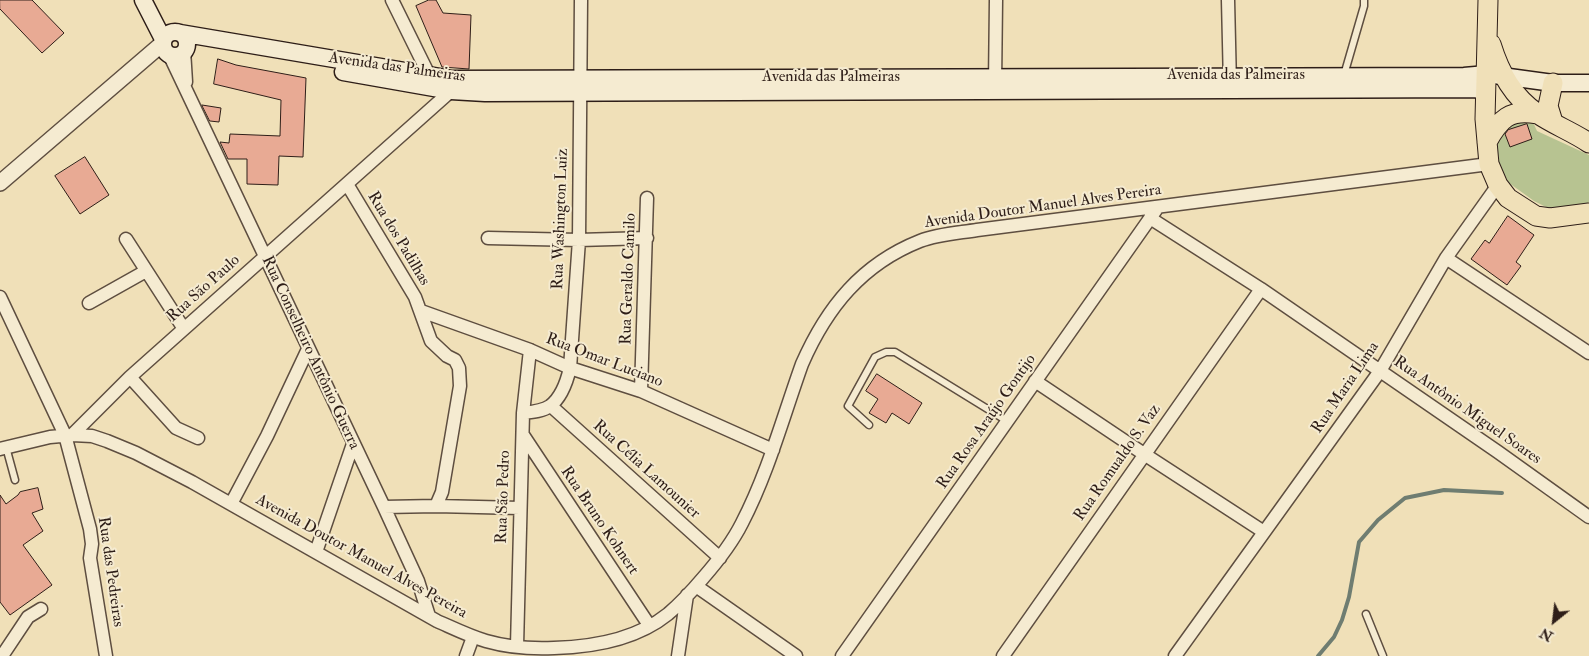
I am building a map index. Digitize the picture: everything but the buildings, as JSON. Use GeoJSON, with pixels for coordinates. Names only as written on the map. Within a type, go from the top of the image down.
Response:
{"type":"FeatureCollection","features":[{"type":"Feature","properties":{"kind":"main road"},"geometry":{"type":"LineString","coordinates":[[143,0],[154,20],[174,44]]}},
{"type":"Feature","properties":{"kind":"main road"},"geometry":{"type":"LineString","coordinates":[[1488,0],[1489,36],[1495,58],[1496,75],[1486,99],[1487,142],[1489,164],[1498,185],[1508,198],[1536,216],[1550,218],[1586,212]]}},
{"type":"Feature","properties":{"kind":"main road","name":"Avenida das Palmeiras"},"geometry":{"type":"LineString","coordinates":[[174,44],[452,79],[580,85],[1230,83],[1477,89],[1482,92],[1486,99]]}},
{"type":"Feature","properties":{"kind":"main road","name":"Avenida das Palmeiras"},"geometry":{"type":"LineString","coordinates":[[174,44],[218,48],[451,92],[484,93],[580,85]]}},
{"type":"Feature","properties":{"kind":"main road"},"geometry":{"type":"LineString","coordinates":[[1496,75],[1545,118],[1588,142]]}},
{"type":"Feature","properties":{"kind":"main road","name":"Avenida das Palmeiras"},"geometry":{"type":"LineString","coordinates":[[1230,83],[1344,76],[1496,75],[1553,83]]}},
{"type":"Feature","properties":{"kind":"main road"},"geometry":{"type":"LineString","coordinates":[[1545,118],[1553,83],[1589,83]]}},
{"type":"Feature","properties":{"kind":"main road"},"geometry":{"type":"LineString","coordinates":[[1487,142],[1501,121],[1513,114],[1524,112],[1545,118]]}},
{"type":"Feature","properties":{"kind":"street"},"geometry":{"type":"LineString","coordinates":[[392,0],[429,75]]}},
{"type":"Feature","properties":{"kind":"street","name":"Rua Washington Luiz"},"geometry":{"type":"LineString","coordinates":[[551,406],[566,386],[570,368],[579,240],[581,0]]}},
{"type":"Feature","properties":{"kind":"street"},"geometry":{"type":"LineString","coordinates":[[995,84],[996,0]]}},
{"type":"Feature","properties":{"kind":"street"},"geometry":{"type":"LineString","coordinates":[[1228,0],[1230,83]]}},
{"type":"Feature","properties":{"kind":"street"},"geometry":{"type":"LineString","coordinates":[[0,183],[132,71],[174,44]]}},
{"type":"Feature","properties":{"kind":"street","name":"Rua Conselheiro Antônio Guerra"},"geometry":{"type":"LineString","coordinates":[[174,44],[187,92],[352,444],[384,507],[418,581],[429,616]]}},
{"type":"Feature","properties":{"kind":"street","name":"Rua São Paulo"},"geometry":{"type":"LineString","coordinates":[[68,435],[130,377],[451,92]]}},
{"type":"Feature","properties":{"kind":"street","name":"Avenida Doutor Manuel Alves Pereira"},"geometry":{"type":"LineString","coordinates":[[3,448],[68,435],[99,439],[136,453],[192,482],[429,616],[473,637],[488,642],[570,651],[629,636],[666,615],[692,590],[720,558],[741,526],[753,502],[811,343],[824,321],[852,286],[869,269],[882,260],[922,240],[944,235],[1489,164]]}},
{"type":"Feature","properties":{"kind":"street","name":"Rua dos Padilhas"},"geometry":{"type":"LineString","coordinates":[[347,184],[414,297],[421,311],[430,341],[447,356],[455,360],[459,368],[461,377],[442,492],[436,506]]}},
{"type":"Feature","properties":{"kind":"street","name":"Rua Maria Lima"},"geometry":{"type":"LineString","coordinates":[[1175,656],[1380,371],[1446,258],[1498,185]]}},
{"type":"Feature","properties":{"kind":"street","name":"Rua Geraldo Camilo"},"geometry":{"type":"LineString","coordinates":[[641,391],[648,198]]}},
{"type":"Feature","properties":{"kind":"street","name":"Rua Rosa Araújo Gontijo"},"geometry":{"type":"LineString","coordinates":[[842,656],[1158,206]]}},
{"type":"Feature","properties":{"kind":"street","name":"Rua Antônio Miguel Soares"},"geometry":{"type":"LineString","coordinates":[[1150,218],[1261,289],[1589,517]]}},
{"type":"Feature","properties":{"kind":"street"},"geometry":{"type":"LineString","coordinates":[[488,238],[579,240],[647,238]]}},
{"type":"Feature","properties":{"kind":"street"},"geometry":{"type":"LineString","coordinates":[[126,239],[184,329]]}},
{"type":"Feature","properties":{"kind":"street"},"geometry":{"type":"LineString","coordinates":[[1446,258],[1589,353]]}},
{"type":"Feature","properties":{"kind":"street"},"geometry":{"type":"LineString","coordinates":[[89,303],[146,271]]}},
{"type":"Feature","properties":{"kind":"street","name":"Rua Romualdo S. Vaz"},"geometry":{"type":"LineString","coordinates":[[1003,656],[1261,289]]}},
{"type":"Feature","properties":{"kind":"street","name":"Rua das Pedreiras"},"geometry":{"type":"LineString","coordinates":[[0,297],[68,435],[90,529],[92,544],[90,558],[106,656]]}},
{"type":"Feature","properties":{"kind":"street","name":"Rua Omar Luciano"},"geometry":{"type":"LineString","coordinates":[[421,311],[530,350],[570,368],[641,391],[773,450]]}},
{"type":"Feature","properties":{"kind":"street"},"geometry":{"type":"LineString","coordinates":[[231,504],[267,436],[308,348]]}},
{"type":"Feature","properties":{"kind":"street","name":"Rua São Pedro"},"geometry":{"type":"LineString","coordinates":[[517,646],[523,435],[530,350]]}},
{"type":"Feature","properties":{"kind":"street"},"geometry":{"type":"LineString","coordinates":[[130,377],[176,428],[198,438]]}},
{"type":"Feature","properties":{"kind":"street"},"geometry":{"type":"LineString","coordinates":[[1035,381],[1264,532]]}},
{"type":"Feature","properties":{"kind":"street"},"geometry":{"type":"LineString","coordinates":[[524,413],[542,410],[551,406]]}},
{"type":"Feature","properties":{"kind":"street","name":"Rua Célia Lamounier"},"geometry":{"type":"LineString","coordinates":[[551,406],[720,558]]}},
{"type":"Feature","properties":{"kind":"street","name":"Rua Bruno Kohnert"},"geometry":{"type":"LineString","coordinates":[[523,435],[649,625]]}},
{"type":"Feature","properties":{"kind":"street"},"geometry":{"type":"LineString","coordinates":[[316,552],[352,444]]}},
{"type":"Feature","properties":{"kind":"street"},"geometry":{"type":"LineString","coordinates":[[384,507],[520,508]]}},
{"type":"Feature","properties":{"kind":"street"},"geometry":{"type":"LineString","coordinates":[[678,656],[692,590],[796,656]]}},
{"type":"Feature","properties":{"kind":"street"},"geometry":{"type":"LineString","coordinates":[[2,656],[28,617],[40,609]]}},
{"type":"Feature","properties":{"kind":"street"},"geometry":{"type":"LineString","coordinates":[[466,656],[473,637]]}},
{"type":"Feature","properties":{"kind":"lane"},"geometry":{"type":"LineString","coordinates":[[1344,76],[1364,6],[1364,0]]}},
{"type":"Feature","properties":{"kind":"lane"},"geometry":{"type":"LineString","coordinates":[[869,425],[848,406],[875,357],[886,352],[895,352],[1007,421]]}},
{"type":"Feature","properties":{"kind":"lane"},"geometry":{"type":"LineString","coordinates":[[3,448],[15,480]]}},
{"type":"Feature","properties":{"kind":"lane"},"geometry":{"type":"LineString","coordinates":[[1366,614],[1383,656]]}},
{"type":"Feature","properties":{"kind":"green space"},"geometry":{"type":"Polygon","coordinates":[[[1531,118],[1537,131],[1589,155],[1589,202],[1585,205],[1552,210],[1534,201],[1509,183],[1499,165],[1497,141],[1501,128],[1531,118]]]}},
{"type":"Feature","properties":{"kind":"waterway"},"geometry":{"type":"LineString","coordinates":[[1318,656],[1334,637],[1342,620],[1349,597],[1359,542],[1378,520],[1405,498],[1444,490],[1502,493]]}}]}
